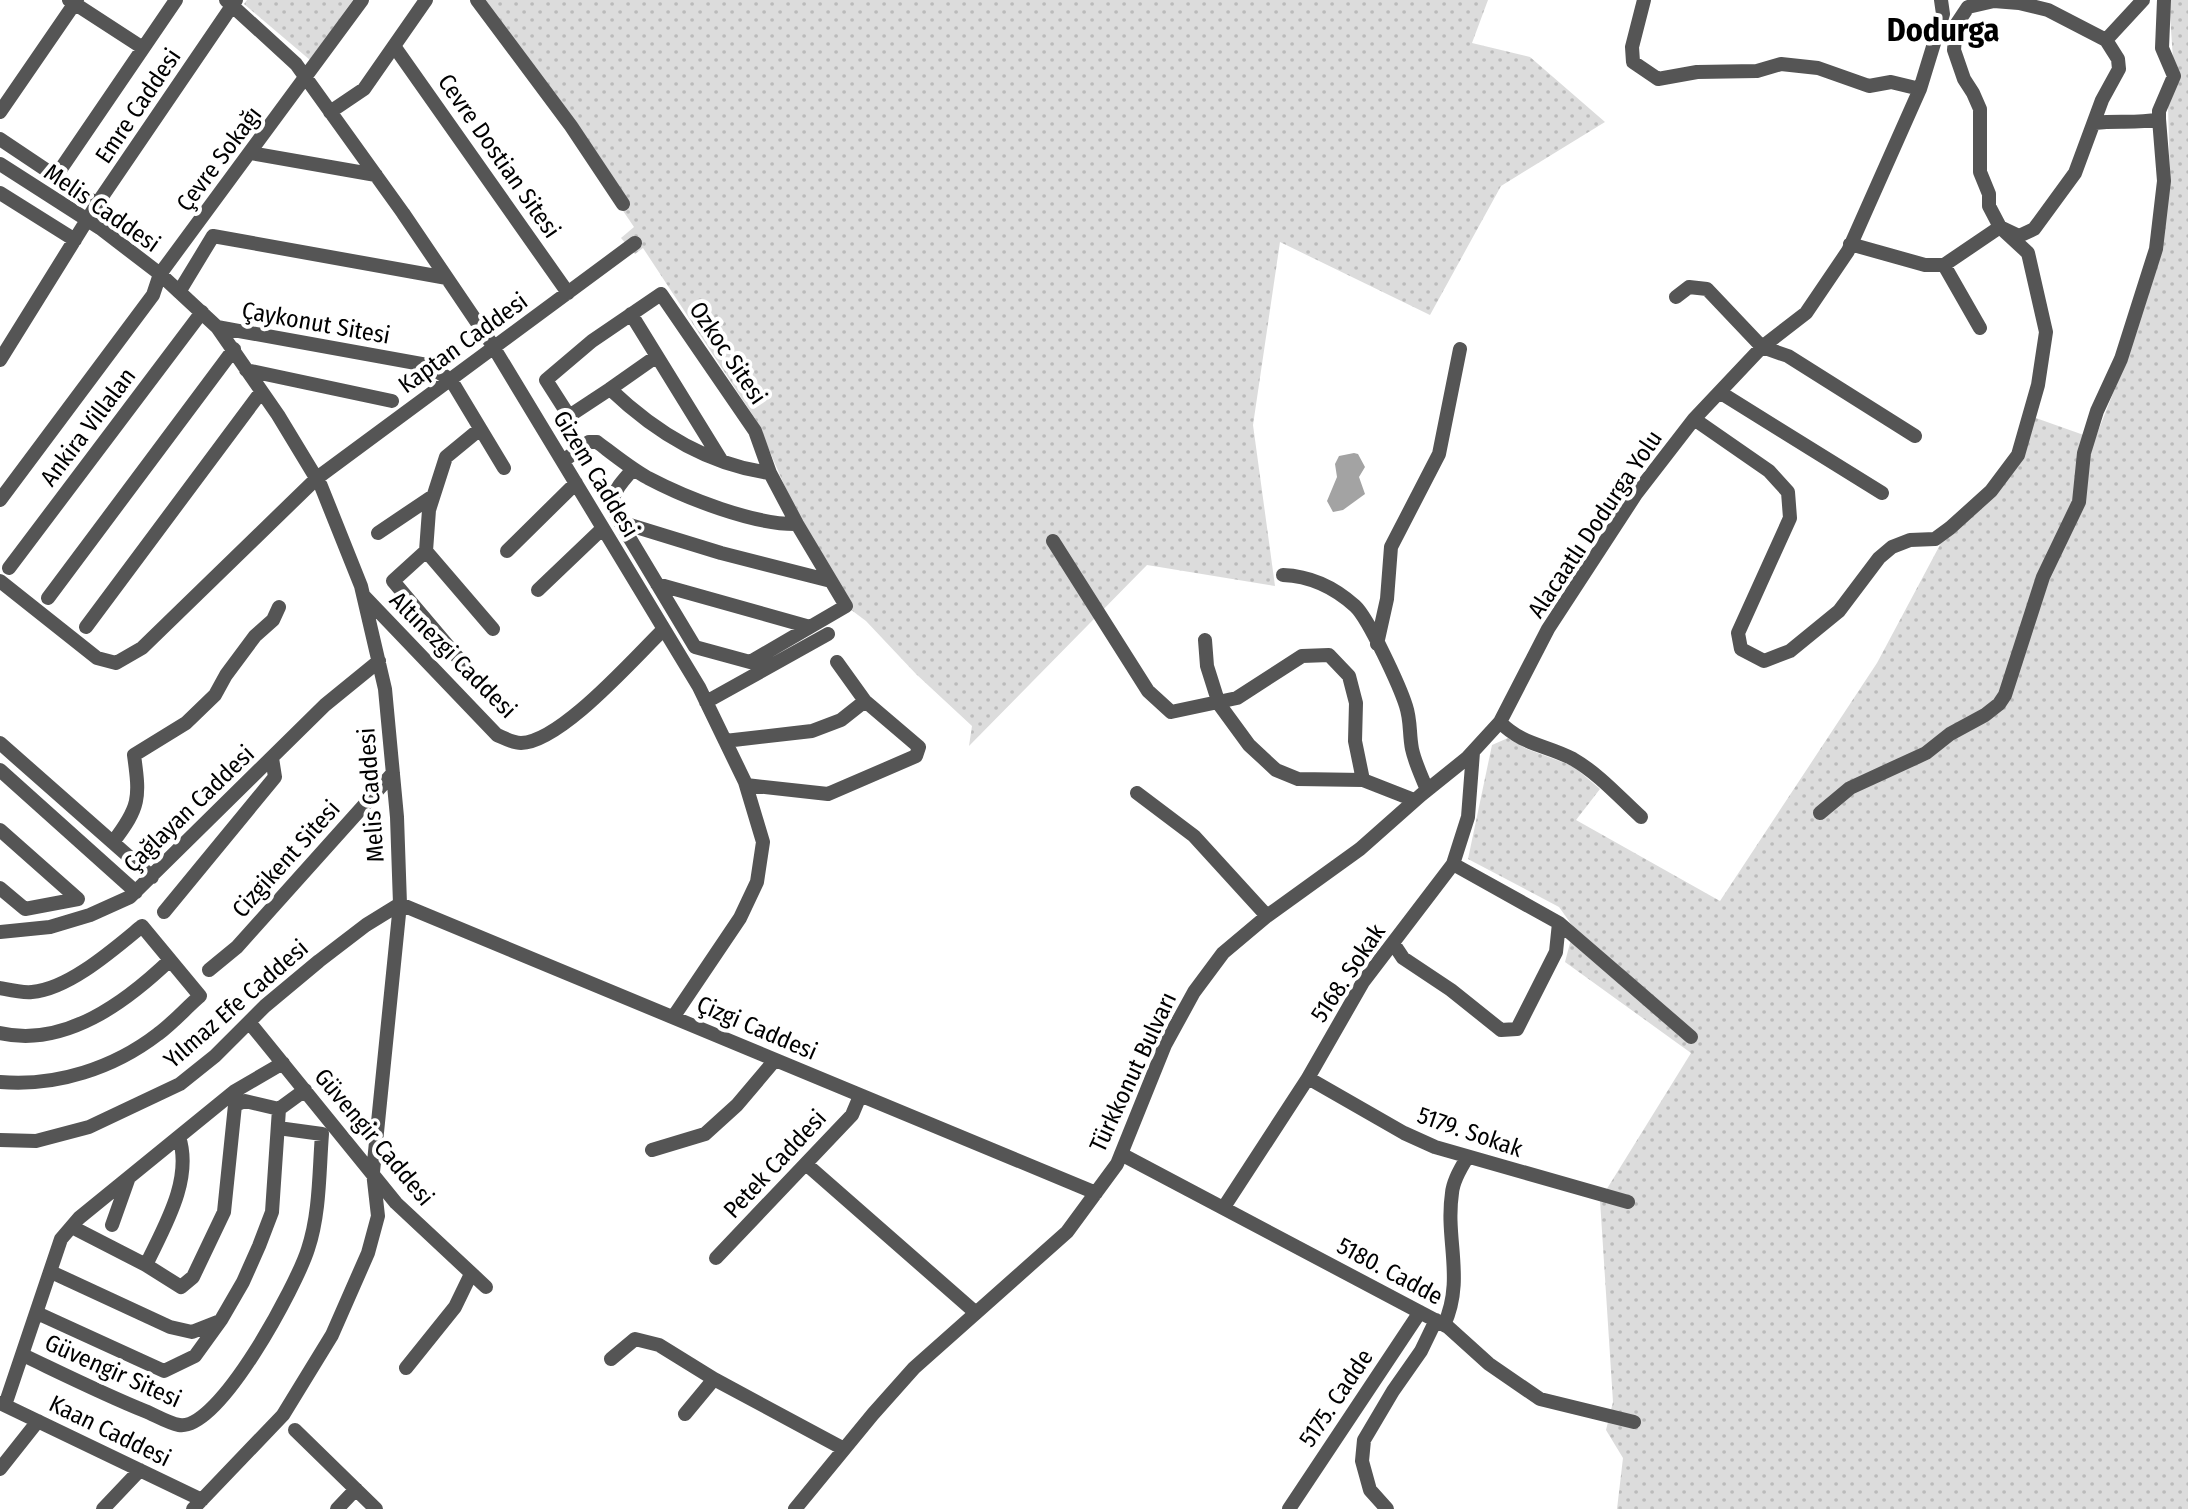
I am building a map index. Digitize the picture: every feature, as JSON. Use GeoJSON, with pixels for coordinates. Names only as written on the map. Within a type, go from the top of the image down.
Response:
{"type":"FeatureCollection","features":[{"type":"Feature","properties":{"kind":"street"},"geometry":{"type":"LineString","coordinates":[[56,176],[176,0]]}},
{"type":"Feature","properties":{"kind":"street","name":"Çevre Sokağı"},"geometry":{"type":"LineString","coordinates":[[0,500],[153,295],[160,274],[362,0]]}},
{"type":"Feature","properties":{"kind":"street"},"geometry":{"type":"LineString","coordinates":[[330,112],[364,89],[426,0]]}},
{"type":"Feature","properties":{"kind":"street"},"geometry":{"type":"LineString","coordinates":[[477,0],[571,126],[623,204]]}},
{"type":"Feature","properties":{"kind":"street"},"geometry":{"type":"LineString","coordinates":[[1644,0],[1632,47],[1633,62],[1658,79],[1697,72],[1757,71],[1781,64],[1818,68],[1869,86],[1891,82],[1920,89]]}},
{"type":"Feature","properties":{"kind":"street"},"geometry":{"type":"LineString","coordinates":[[2106,40],[2143,0]]}},
{"type":"Feature","properties":{"kind":"street"},"geometry":{"type":"LineString","coordinates":[[1820,813],[1850,788],[1926,753],[1950,734],[1985,715],[2005,695],[2043,577],[2079,502],[2084,453],[2097,411],[2121,359],[2156,249],[2164,181],[2159,111],[2181,76],[2162,48],[2164,0]]}},
{"type":"Feature","properties":{"kind":"street"},"geometry":{"type":"LineString","coordinates":[[0,112],[73,1],[143,48]]}},
{"type":"Feature","properties":{"kind":"street"},"geometry":{"type":"LineString","coordinates":[[1942,7],[1994,1],[2048,10],[2106,40],[2118,59],[2119,69],[2102,100],[2075,173],[2034,229],[2019,236],[2000,227]]}},
{"type":"Feature","properties":{"kind":"street","name":"Gizem Caddesi"},"geometry":{"type":"LineString","coordinates":[[231,2],[296,64],[494,348],[664,629],[706,702],[746,785],[763,842],[757,882],[740,918],[674,1016]]}},
{"type":"Feature","properties":{"kind":"street","name":"Emre Caddesi"},"geometry":{"type":"LineString","coordinates":[[0,360],[97,204],[231,2]]}},
{"type":"Feature","properties":{"kind":"street"},"geometry":{"type":"LineString","coordinates":[[1694,419],[1769,471],[1788,492],[1790,518],[1738,633],[1741,649],[1764,661],[1790,651],[1839,611],[1879,558],[1892,547],[1910,540],[1935,539],[1950,528],[1991,491],[2018,455],[2038,385],[2046,332],[2028,253],[2000,227],[1989,206],[1989,194],[1980,172],[1980,109],[1964,79],[1954,50],[1956,25],[1970,3]]}},
{"type":"Feature","properties":{"kind":"street","name":"Alacaatlı Dodurga Yolu"},"geometry":{"type":"LineString","coordinates":[[1473,752],[1500,722],[1548,629],[1636,494],[1694,419],[1762,347],[1806,313],[1850,244],[1920,89],[1942,7]]}},
{"type":"Feature","properties":{"kind":"street","name":"Cevre Dostian Sitesi"},"geometry":{"type":"LineString","coordinates":[[394,46],[568,293]]}},
{"type":"Feature","properties":{"kind":"street"},"geometry":{"type":"LineString","coordinates":[[2095,123],[2135,124],[2159,119]]}},
{"type":"Feature","properties":{"kind":"street"},"geometry":{"type":"LineString","coordinates":[[0,139],[97,204]]}},
{"type":"Feature","properties":{"kind":"street"},"geometry":{"type":"LineString","coordinates":[[251,153],[376,175]]}},
{"type":"Feature","properties":{"kind":"street","name":"Melis Caddesi"},"geometry":{"type":"LineString","coordinates":[[1,166],[88,220],[160,274],[217,327],[234,349],[317,478],[363,595],[385,689],[400,904],[373,1172],[378,1216],[368,1253],[332,1335],[283,1415],[197,1504]]}},
{"type":"Feature","properties":{"kind":"street"},"geometry":{"type":"LineString","coordinates":[[0,193],[75,240]]}},
{"type":"Feature","properties":{"kind":"street"},"geometry":{"type":"LineString","coordinates":[[1850,244],[1925,265],[1944,265],[2000,227]]}},
{"type":"Feature","properties":{"kind":"street"},"geometry":{"type":"LineString","coordinates":[[179,292],[213,236],[447,278]]}},
{"type":"Feature","properties":{"kind":"street","name":"Kaptan Caddesi"},"geometry":{"type":"LineString","coordinates":[[0,581],[97,658],[116,663],[142,648],[317,478],[635,243]]}},
{"type":"Feature","properties":{"kind":"street"},"geometry":{"type":"LineString","coordinates":[[1944,265],[1980,328]]}},
{"type":"Feature","properties":{"kind":"street"},"geometry":{"type":"LineString","coordinates":[[1676,297],[1689,287],[1707,289],[1762,347],[1788,356],[1915,436]]}},
{"type":"Feature","properties":{"kind":"street","name":"Ozkoc Sitesi"},"geometry":{"type":"LineString","coordinates":[[610,389],[569,416],[546,380],[592,341],[661,294],[755,431],[770,473],[846,606],[750,662],[695,647],[613,510],[612,500],[617,488],[633,469]]}},
{"type":"Feature","properties":{"kind":"street","name":"Ankira Villalan"},"geometry":{"type":"LineString","coordinates":[[9,568],[202,312]]}},
{"type":"Feature","properties":{"kind":"street"},"geometry":{"type":"LineString","coordinates":[[631,314],[721,460]]}},
{"type":"Feature","properties":{"kind":"street","name":"Çaykonut Sitesi"},"geometry":{"type":"LineString","coordinates":[[217,327],[427,365],[451,380]]}},
{"type":"Feature","properties":{"kind":"street"},"geometry":{"type":"LineString","coordinates":[[48,598],[234,349]]}},
{"type":"Feature","properties":{"kind":"street"},"geometry":{"type":"LineString","coordinates":[[1377,644],[1387,599],[1391,547],[1439,454],[1460,349]]}},
{"type":"Feature","properties":{"kind":"street"},"geometry":{"type":"LineString","coordinates":[[657,356],[610,389],[662,432],[702,453],[750,470],[770,473]]}},
{"type":"Feature","properties":{"kind":"street"},"geometry":{"type":"LineString","coordinates":[[246,370],[392,401]]}},
{"type":"Feature","properties":{"kind":"street"},"geometry":{"type":"LineString","coordinates":[[451,380],[504,468]]}},
{"type":"Feature","properties":{"kind":"street"},"geometry":{"type":"LineString","coordinates":[[86,627],[261,392]]}},
{"type":"Feature","properties":{"kind":"street"},"geometry":{"type":"LineString","coordinates":[[1721,393],[1882,493]]}},
{"type":"Feature","properties":{"kind":"street"},"geometry":{"type":"LineString","coordinates":[[465,666],[393,581],[426,551],[429,510],[446,457],[480,429]]}},
{"type":"Feature","properties":{"kind":"street"},"geometry":{"type":"LineString","coordinates":[[563,461],[589,442],[597,442],[633,469],[698,500],[763,521],[797,524]]}},
{"type":"Feature","properties":{"kind":"street"},"geometry":{"type":"LineString","coordinates":[[507,551],[576,483]]}},
{"type":"Feature","properties":{"kind":"street"},"geometry":{"type":"LineString","coordinates":[[378,533],[433,496]]}},
{"type":"Feature","properties":{"kind":"street"},"geometry":{"type":"LineString","coordinates":[[620,522],[721,553],[831,581]]}},
{"type":"Feature","properties":{"kind":"street"},"geometry":{"type":"LineString","coordinates":[[538,590],[603,528]]}},
{"type":"Feature","properties":{"kind":"street"},"geometry":{"type":"LineString","coordinates":[[1053,541],[1148,691],[1171,712],[1219,704],[1252,690],[1302,656],[1329,655],[1349,676],[1353,690],[1356,703],[1355,741],[1363,780]]}},
{"type":"Feature","properties":{"kind":"street"},"geometry":{"type":"LineString","coordinates":[[426,551],[493,629]]}},
{"type":"Feature","properties":{"kind":"street"},"geometry":{"type":"LineString","coordinates":[[1283,575],[1304,576],[1338,592],[1358,609],[1406,704],[1412,727],[1412,748],[1427,790]]}},
{"type":"Feature","properties":{"kind":"street"},"geometry":{"type":"LineString","coordinates":[[657,584],[810,627]]}},
{"type":"Feature","properties":{"kind":"street","name":"Altınezgi Caddesi"},"geometry":{"type":"LineString","coordinates":[[363,595],[497,735],[519,743],[544,738],[569,721],[664,629]]}},
{"type":"Feature","properties":{"kind":"street"},"geometry":{"type":"LineString","coordinates":[[113,842],[130,820],[139,794],[128,758],[186,723],[215,695],[255,636],[273,620],[279,607]]}},
{"type":"Feature","properties":{"kind":"street"},"geometry":{"type":"LineString","coordinates":[[706,702],[828,634]]}},
{"type":"Feature","properties":{"kind":"street"},"geometry":{"type":"LineString","coordinates":[[1205,640],[1207,666],[1219,704],[1249,745],[1276,770],[1298,779],[1363,780],[1414,800]]}},
{"type":"Feature","properties":{"kind":"street","name":"Çağlayan Caddesi"},"geometry":{"type":"LineString","coordinates":[[0,932],[50,927],[90,915],[136,892],[325,705],[379,661]]}},
{"type":"Feature","properties":{"kind":"street"},"geometry":{"type":"LineString","coordinates":[[746,785],[828,794],[916,756],[919,747],[865,701],[837,662]]}},
{"type":"Feature","properties":{"kind":"street"},"geometry":{"type":"LineString","coordinates":[[725,741],[812,731],[841,720],[865,701]]}},
{"type":"Feature","properties":{"kind":"street"},"geometry":{"type":"LineString","coordinates":[[1500,722],[1512,735],[1572,759],[1641,817]]}},
{"type":"Feature","properties":{"kind":"street"},"geometry":{"type":"LineString","coordinates":[[0,743],[152,877]]}},
{"type":"Feature","properties":{"kind":"street","name":"Türkkonut Bulvarı"},"geometry":{"type":"LineString","coordinates":[[795,1509],[914,1368],[1067,1232],[1117,1164],[1165,1045],[1194,992],[1223,953],[1267,916],[1360,849],[1473,752]]}},
{"type":"Feature","properties":{"kind":"street","name":"5168. Sokak"},"geometry":{"type":"LineString","coordinates":[[1224,1207],[1308,1078],[1363,982],[1453,864],[1468,817],[1473,752]]}},
{"type":"Feature","properties":{"kind":"street"},"geometry":{"type":"LineString","coordinates":[[164,912],[275,777],[272,758]]}},
{"type":"Feature","properties":{"kind":"street"},"geometry":{"type":"LineString","coordinates":[[0,770],[136,892]]}},
{"type":"Feature","properties":{"kind":"street","name":"Cizgikent Sitesi"},"geometry":{"type":"LineString","coordinates":[[209,970],[237,947],[393,773]]}},
{"type":"Feature","properties":{"kind":"street"},"geometry":{"type":"LineString","coordinates":[[1137,793],[1194,836],[1267,916]]}},
{"type":"Feature","properties":{"kind":"street"},"geometry":{"type":"LineString","coordinates":[[0,830],[78,899],[25,909],[0,888]]}},
{"type":"Feature","properties":{"kind":"street"},"geometry":{"type":"LineString","coordinates":[[1453,864],[1559,923],[1691,1037]]}},
{"type":"Feature","properties":{"kind":"street","name":"Çizgi Caddesi"},"geometry":{"type":"LineString","coordinates":[[400,904],[1096,1193]]}},
{"type":"Feature","properties":{"kind":"street","name":"Yılmaz Efe Caddesi"},"geometry":{"type":"LineString","coordinates":[[0,1140],[36,1141],[89,1127],[180,1084],[319,961],[400,904]]}},
{"type":"Feature","properties":{"kind":"street"},"geometry":{"type":"LineString","coordinates":[[1393,943],[1403,958],[1451,990],[1501,1030],[1517,1029],[1556,952],[1559,923]]}},
{"type":"Feature","properties":{"kind":"street"},"geometry":{"type":"LineString","coordinates":[[0,988],[33,992],[66,980],[102,959],[142,926],[200,996],[158,1034],[112,1062],[64,1079],[19,1084],[0,1082]]}},
{"type":"Feature","properties":{"kind":"street"},"geometry":{"type":"LineString","coordinates":[[0,1033],[53,1033],[96,1017],[136,993],[170,960]]}},
{"type":"Feature","properties":{"kind":"street","name":"Güvengir Caddesi"},"geometry":{"type":"LineString","coordinates":[[249,1022],[396,1203],[486,1287]]}},
{"type":"Feature","properties":{"kind":"street"},"geometry":{"type":"LineString","coordinates":[[652,1150],[705,1134],[737,1105],[775,1060]]}},
{"type":"Feature","properties":{"kind":"street","name":"Güvengir Sitesi"},"geometry":{"type":"LineString","coordinates":[[2,1404],[23,1355],[61,1239],[129,1177],[235,1091],[283,1063]]}},
{"type":"Feature","properties":{"kind":"street","name":"5179. Sokak"},"geometry":{"type":"LineString","coordinates":[[1308,1078],[1404,1133],[1467,1158],[1628,1202]]}},
{"type":"Feature","properties":{"kind":"street"},"geometry":{"type":"LineString","coordinates":[[72,1227],[181,1287],[193,1277],[224,1212],[235,1105],[245,1101],[279,1109],[305,1090]]}},
{"type":"Feature","properties":{"kind":"street","name":"Petek Caddesi"},"geometry":{"type":"LineString","coordinates":[[716,1258],[852,1115],[860,1096]]}},
{"type":"Feature","properties":{"kind":"street","name":"Güvengir Sitesi"},"geometry":{"type":"LineString","coordinates":[[37,1313],[164,1371],[195,1356],[243,1282],[272,1212],[279,1109]]}},
{"type":"Feature","properties":{"kind":"street","name":"Güvengir Sitesi"},"geometry":{"type":"LineString","coordinates":[[23,1355],[180,1426],[198,1421],[220,1400],[254,1354],[282,1305],[308,1249],[317,1208],[322,1134],[278,1128]]}},
{"type":"Feature","properties":{"kind":"street"},"geometry":{"type":"LineString","coordinates":[[146,1265],[177,1195],[184,1151],[179,1137]]}},
{"type":"Feature","properties":{"kind":"street","name":"5180. Cadde"},"geometry":{"type":"LineString","coordinates":[[1121,1154],[1440,1323],[1489,1364],[1540,1399],[1634,1422]]}},
{"type":"Feature","properties":{"kind":"street"},"geometry":{"type":"LineString","coordinates":[[1387,1509],[1370,1490],[1362,1461],[1364,1440],[1393,1391],[1452,1306],[1455,1279],[1452,1193],[1467,1158]]}},
{"type":"Feature","properties":{"kind":"street"},"geometry":{"type":"LineString","coordinates":[[806,1164],[976,1313]]}},
{"type":"Feature","properties":{"kind":"street"},"geometry":{"type":"LineString","coordinates":[[112,1225],[129,1177]]}},
{"type":"Feature","properties":{"kind":"street"},"geometry":{"type":"LineString","coordinates":[[51,1272],[170,1327],[192,1332],[221,1320]]}},
{"type":"Feature","properties":{"kind":"street"},"geometry":{"type":"LineString","coordinates":[[406,1368],[455,1307],[471,1274]]}},
{"type":"Feature","properties":{"kind":"street","name":"5175. Cadde"},"geometry":{"type":"LineString","coordinates":[[1289,1509],[1420,1312]]}},
{"type":"Feature","properties":{"kind":"street"},"geometry":{"type":"LineString","coordinates":[[611,1359],[635,1339],[659,1345],[714,1379],[844,1449]]}},
{"type":"Feature","properties":{"kind":"street"},"geometry":{"type":"LineString","coordinates":[[685,1414],[714,1379]]}},
{"type":"Feature","properties":{"kind":"street","name":"Kaan Caddesi"},"geometry":{"type":"LineString","coordinates":[[2,1404],[140,1470],[197,1504]]}},
{"type":"Feature","properties":{"kind":"street"},"geometry":{"type":"LineString","coordinates":[[0,1469],[38,1421]]}},
{"type":"Feature","properties":{"kind":"street"},"geometry":{"type":"LineString","coordinates":[[295,1430],[376,1509]]}},
{"type":"Feature","properties":{"kind":"street"},"geometry":{"type":"LineString","coordinates":[[103,1509],[140,1470]]}},
{"type":"Feature","properties":{"kind":"street"},"geometry":{"type":"LineString","coordinates":[[337,1509],[356,1489]]}},
{"type":"Feature","properties":{"kind":"shaded area"},"geometry":{"type":"Polygon","coordinates":[[[247,0],[353,0],[310,60],[244,4],[247,0]]]}},
{"type":"Feature","properties":{"kind":"shaded area"},"geometry":{"type":"Polygon","coordinates":[[[480,0],[1488,0],[1472,43],[1530,57],[1605,122],[1501,186],[1430,315],[1280,242],[1253,425],[1275,586],[1147,565],[969,746],[972,726],[916,674],[866,621],[846,606],[796,512],[756,420],[643,248],[635,254],[621,238],[634,227],[480,0]]]}},
{"type":"Feature","properties":{"kind":"shaded area"},"geometry":{"type":"Polygon","coordinates":[[[2169,0],[2188,0],[2188,1509],[1617,1509],[1623,1458],[1606,1430],[1613,1402],[1600,1200],[1691,1053],[1565,962],[1574,928],[1559,907],[1468,859],[1492,745],[1508,738],[1527,749],[1573,766],[1600,789],[1576,820],[1720,901],[1877,663],[1941,543],[2002,486],[2033,417],[2095,439],[2123,368],[2170,181],[2168,106],[2175,89],[2169,0]]]}},
{"type":"Feature","properties":{"kind":"shaded area"},"geometry":{"type":"Polygon","coordinates":[[[1358,454],[1365,467],[1359,477],[1365,494],[1343,510],[1333,512],[1327,501],[1337,477],[1335,464],[1339,456],[1358,454]]]}},
{"type":"Feature","properties":{"kind":"district","name":"Dodurga"},"geometry":{"type":"Point","coordinates":[1943,30]}}]}
